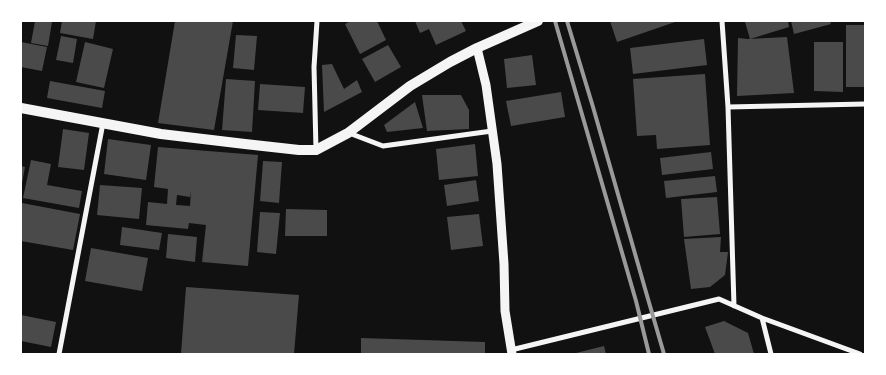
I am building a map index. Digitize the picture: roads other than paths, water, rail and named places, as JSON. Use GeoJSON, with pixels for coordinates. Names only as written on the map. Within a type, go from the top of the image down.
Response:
{"type":"FeatureCollection","features":[{"type":"Feature","properties":{"kind":"main road"},"geometry":{"type":"LineString","coordinates":[[21,108],[161,134],[299,150],[316,150],[348,133],[410,86],[450,62],[538,21]]}},
{"type":"Feature","properties":{"kind":"street"},"geometry":{"type":"LineString","coordinates":[[316,150],[314,68],[317,21]]}},
{"type":"Feature","properties":{"kind":"street"},"geometry":{"type":"LineString","coordinates":[[722,21],[728,107],[734,306]]}},
{"type":"Feature","properties":{"kind":"street"},"geometry":{"type":"LineString","coordinates":[[477,48],[486,85],[497,164],[504,264],[505,310],[511,352],[719,300],[860,354]]}},
{"type":"Feature","properties":{"kind":"street"},"geometry":{"type":"LineString","coordinates":[[728,107],[865,104]]}},
{"type":"Feature","properties":{"kind":"street"},"geometry":{"type":"LineString","coordinates":[[59,354],[103,123]]}},
{"type":"Feature","properties":{"kind":"street"},"geometry":{"type":"LineString","coordinates":[[348,133],[383,146],[492,131]]}},
{"type":"Feature","properties":{"kind":"street"},"geometry":{"type":"LineString","coordinates":[[762,318],[771,354]]}},
{"type":"Feature","properties":{"kind":"railway"},"geometry":{"type":"LineString","coordinates":[[555,21],[636,301],[649,354]]}},
{"type":"Feature","properties":{"kind":"railway"},"geometry":{"type":"LineString","coordinates":[[567,21],[664,354]]}}]}
